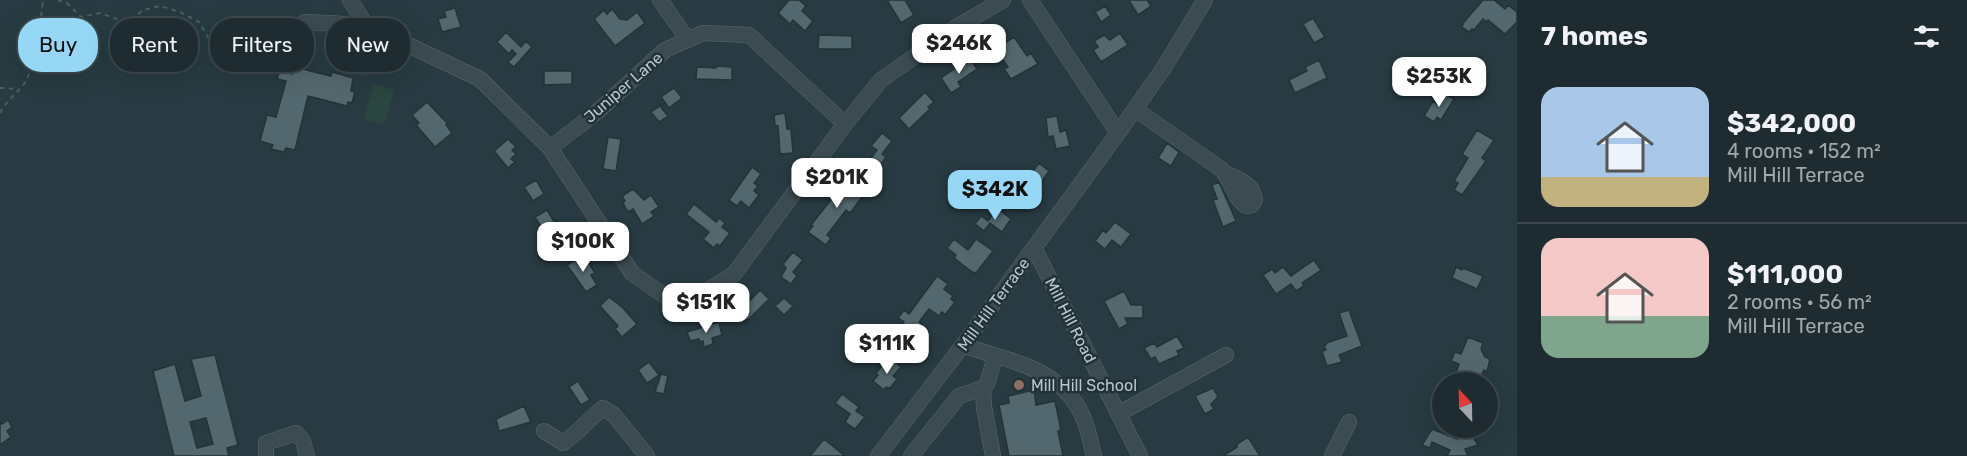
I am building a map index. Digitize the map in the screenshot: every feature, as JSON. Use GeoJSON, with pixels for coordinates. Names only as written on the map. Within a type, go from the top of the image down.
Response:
{"type":"FeatureCollection","features":[{"type":"Feature","properties":{"kind":"street"},"geometry":{"type":"LineString","coordinates":[[350,0],[362,18]]}},
{"type":"Feature","properties":{"kind":"street"},"geometry":{"type":"LineString","coordinates":[[660,0],[688,40]]}},
{"type":"Feature","properties":{"kind":"street"},"geometry":{"type":"LineString","coordinates":[[410,45],[480,79],[550,148],[632,273],[666,297],[700,295],[734,274],[845,124],[881,80],[955,28],[1003,0]]}},
{"type":"Feature","properties":{"kind":"street"},"geometry":{"type":"LineString","coordinates":[[1030,0],[1118,134]]}},
{"type":"Feature","properties":{"kind":"street","name":"Mill Hill Terrace"},"geometry":{"type":"LineString","coordinates":[[879,456],[1118,134],[1163,69],[1205,0]]}},
{"type":"Feature","properties":{"kind":"street","name":"Juniper Lane"},"geometry":{"type":"LineString","coordinates":[[550,148],[597,111],[665,50],[703,33],[749,35],[845,124]]}},
{"type":"Feature","properties":{"kind":"street"},"geometry":{"type":"LineString","coordinates":[[1135,109],[1209,159],[1227,174]]}},
{"type":"Feature","properties":{"kind":"street","name":"Mill Hill Road"},"geometry":{"type":"LineString","coordinates":[[1034,248],[1140,456]]}},
{"type":"Feature","properties":{"kind":"street"},"geometry":{"type":"LineString","coordinates":[[963,345],[1037,369],[1057,382],[1077,405],[1095,456]]}},
{"type":"Feature","properties":{"kind":"street"},"geometry":{"type":"LineString","coordinates":[[1118,414],[1226,355]]}},
{"type":"Feature","properties":{"kind":"street"},"geometry":{"type":"LineString","coordinates":[[911,456],[959,396],[983,388],[987,384],[995,357]]}},
{"type":"Feature","properties":{"kind":"street"},"geometry":{"type":"LineString","coordinates":[[983,388],[993,456]]}},
{"type":"Feature","properties":{"kind":"street"},"geometry":{"type":"LineString","coordinates":[[544,431],[564,443],[603,408],[614,415],[646,456]]}},
{"type":"Feature","properties":{"kind":"street"},"geometry":{"type":"LineString","coordinates":[[1332,456],[1350,422]]}},
{"type":"Feature","properties":{"kind":"street"},"geometry":{"type":"LineString","coordinates":[[266,456],[266,443],[296,433],[303,441],[307,456]]}},
{"type":"Feature","properties":{"kind":"path"},"geometry":{"type":"LineString","coordinates":[[41,18],[43,0]]}},
{"type":"Feature","properties":{"kind":"path"},"geometry":{"type":"LineString","coordinates":[[58,0],[67,3],[81,17],[100,13],[120,20],[133,19],[142,10],[160,6],[180,12],[199,22],[210,40]]}},
{"type":"Feature","properties":{"kind":"path"},"geometry":{"type":"LineString","coordinates":[[0,113],[4,105],[26,82],[29,72]]}},
{"type":"Feature","properties":{"kind":"path"},"geometry":{"type":"LineString","coordinates":[[0,87],[19,89]]}},
{"type":"Feature","properties":{"kind":"green space"},"geometry":{"type":"Polygon","coordinates":[[[351,72],[370,72],[368,77],[351,72]]]}},
{"type":"Feature","properties":{"kind":"green space"},"geometry":{"type":"Polygon","coordinates":[[[374,84],[394,90],[384,125],[364,119],[374,84]]]}},
{"type":"Feature","properties":{"kind":"building"},"geometry":{"type":"Polygon","coordinates":[[[789,0],[799,0],[806,6],[802,11],[813,21],[805,31],[793,20],[790,24],[778,13],[789,0]]]}},
{"type":"Feature","properties":{"kind":"building"},"geometry":{"type":"Polygon","coordinates":[[[887,0],[905,0],[914,15],[901,23],[887,0]]]}},
{"type":"Feature","properties":{"kind":"building"},"geometry":{"type":"Polygon","coordinates":[[[1129,0],[1147,0],[1151,6],[1138,15],[1129,0]]]}},
{"type":"Feature","properties":{"kind":"building"},"geometry":{"type":"Polygon","coordinates":[[[1483,0],[1494,0],[1505,9],[1508,5],[1517,12],[1517,22],[1505,34],[1488,20],[1487,22],[1483,19],[1474,30],[1469,32],[1462,27],[1483,0]]]}},
{"type":"Feature","properties":{"kind":"building"},"geometry":{"type":"Polygon","coordinates":[[[1105,6],[1111,15],[1101,22],[1095,12],[1105,6]]]}},
{"type":"Feature","properties":{"kind":"building"},"geometry":{"type":"Polygon","coordinates":[[[455,8],[461,27],[442,32],[438,19],[446,17],[444,11],[455,8]]]}},
{"type":"Feature","properties":{"kind":"building"},"geometry":{"type":"Polygon","coordinates":[[[612,9],[620,19],[627,20],[637,12],[645,23],[615,46],[594,19],[604,10],[607,14],[612,9]]]}},
{"type":"Feature","properties":{"kind":"building"},"geometry":{"type":"Polygon","coordinates":[[[1313,18],[1325,37],[1314,43],[1303,24],[1313,18]]]}},
{"type":"Feature","properties":{"kind":"building"},"geometry":{"type":"Polygon","coordinates":[[[506,32],[521,47],[526,41],[532,47],[514,67],[508,62],[516,54],[512,50],[509,54],[497,42],[506,32]]]}},
{"type":"Feature","properties":{"kind":"building"},"geometry":{"type":"Polygon","coordinates":[[[1120,33],[1128,45],[1101,62],[1093,50],[1098,47],[1094,41],[1104,35],[1110,40],[1120,33]]]}},
{"type":"Feature","properties":{"kind":"building"},"geometry":{"type":"Polygon","coordinates":[[[819,35],[852,36],[852,49],[818,49],[819,35]]]}},
{"type":"Feature","properties":{"kind":"building"},"geometry":{"type":"Polygon","coordinates":[[[1014,37],[1027,56],[1031,53],[1038,64],[1011,79],[1004,69],[1008,67],[995,49],[1014,37]]]}},
{"type":"Feature","properties":{"kind":"building"},"geometry":{"type":"Polygon","coordinates":[[[970,58],[977,69],[958,82],[961,87],[951,93],[941,78],[970,58]]]}},
{"type":"Feature","properties":{"kind":"building"},"geometry":{"type":"Polygon","coordinates":[[[1319,60],[1327,78],[1295,93],[1289,80],[1307,71],[1305,67],[1319,60]]]}},
{"type":"Feature","properties":{"kind":"building"},"geometry":{"type":"Polygon","coordinates":[[[716,66],[732,67],[732,80],[696,79],[697,67],[716,68],[716,66]]]}},
{"type":"Feature","properties":{"kind":"building"},"geometry":{"type":"Polygon","coordinates":[[[544,71],[572,71],[572,84],[544,85],[544,71]]]}},
{"type":"Feature","properties":{"kind":"building"},"geometry":{"type":"Polygon","coordinates":[[[279,72],[292,74],[293,72],[314,72],[331,76],[332,72],[353,78],[351,91],[355,92],[352,103],[348,102],[347,106],[308,96],[295,150],[286,148],[284,152],[271,149],[273,145],[260,141],[267,115],[276,117],[286,81],[277,79],[279,72]]]}},
{"type":"Feature","properties":{"kind":"building"},"geometry":{"type":"Polygon","coordinates":[[[674,88],[682,98],[669,108],[661,97],[674,88]]]}},
{"type":"Feature","properties":{"kind":"building"},"geometry":{"type":"Polygon","coordinates":[[[925,92],[934,102],[928,107],[930,109],[909,129],[899,118],[925,92]]]}},
{"type":"Feature","properties":{"kind":"building"},"geometry":{"type":"Polygon","coordinates":[[[1443,93],[1454,99],[1441,120],[1437,117],[1434,122],[1424,116],[1433,101],[1437,104],[1443,93]]]}},
{"type":"Feature","properties":{"kind":"building"},"geometry":{"type":"Polygon","coordinates":[[[427,102],[447,123],[452,133],[435,147],[416,125],[419,123],[412,115],[427,102]]]}},
{"type":"Feature","properties":{"kind":"building"},"geometry":{"type":"Polygon","coordinates":[[[660,106],[668,116],[659,122],[651,112],[660,106]]]}},
{"type":"Feature","properties":{"kind":"building"},"geometry":{"type":"Polygon","coordinates":[[[785,113],[787,129],[791,129],[793,153],[780,154],[778,126],[775,125],[774,115],[785,113]]]}},
{"type":"Feature","properties":{"kind":"building"},"geometry":{"type":"Polygon","coordinates":[[[1057,116],[1060,132],[1066,130],[1070,146],[1056,149],[1053,136],[1048,137],[1046,118],[1057,116]]]}},
{"type":"Feature","properties":{"kind":"building"},"geometry":{"type":"Polygon","coordinates":[[[1477,130],[1494,140],[1482,158],[1486,161],[1462,195],[1454,190],[1458,183],[1454,181],[1468,158],[1462,154],[1477,130]]]}},
{"type":"Feature","properties":{"kind":"building"},"geometry":{"type":"Polygon","coordinates":[[[882,133],[892,141],[882,154],[886,157],[879,167],[870,160],[877,150],[871,146],[882,133]]]}},
{"type":"Feature","properties":{"kind":"building"},"geometry":{"type":"Polygon","coordinates":[[[608,137],[621,139],[616,171],[603,169],[608,137]]]}},
{"type":"Feature","properties":{"kind":"building"},"geometry":{"type":"Polygon","coordinates":[[[508,139],[516,147],[512,150],[516,154],[511,159],[515,162],[508,168],[494,151],[508,139]]]}},
{"type":"Feature","properties":{"kind":"building"},"geometry":{"type":"Polygon","coordinates":[[[1167,143],[1179,152],[1171,166],[1158,158],[1167,143]]]}},
{"type":"Feature","properties":{"kind":"building"},"geometry":{"type":"Polygon","coordinates":[[[1039,163],[1049,171],[1030,200],[1018,191],[1039,163]]]}},
{"type":"Feature","properties":{"kind":"building"},"geometry":{"type":"Polygon","coordinates":[[[752,167],[761,174],[754,183],[758,186],[754,191],[759,195],[749,208],[741,201],[737,206],[729,200],[752,167]]]}},
{"type":"Feature","properties":{"kind":"building"},"geometry":{"type":"Polygon","coordinates":[[[852,173],[863,181],[855,189],[863,196],[850,213],[846,210],[827,235],[831,238],[826,245],[808,232],[852,173]]]}},
{"type":"Feature","properties":{"kind":"building"},"geometry":{"type":"Polygon","coordinates":[[[536,180],[544,194],[533,201],[524,187],[536,180]]]}},
{"type":"Feature","properties":{"kind":"building"},"geometry":{"type":"Polygon","coordinates":[[[1219,182],[1236,221],[1223,227],[1213,200],[1217,199],[1212,185],[1219,182]]]}},
{"type":"Feature","properties":{"kind":"building"},"geometry":{"type":"Polygon","coordinates":[[[633,189],[644,200],[651,195],[659,207],[651,212],[654,216],[642,224],[633,209],[628,212],[623,203],[625,201],[622,196],[633,189]]]}},
{"type":"Feature","properties":{"kind":"building"},"geometry":{"type":"Polygon","coordinates":[[[694,204],[716,222],[719,218],[725,223],[722,227],[730,233],[720,246],[717,244],[714,248],[703,239],[709,232],[686,214],[694,204]]]}},
{"type":"Feature","properties":{"kind":"building"},"geometry":{"type":"Polygon","coordinates":[[[997,208],[1011,219],[1002,232],[990,223],[984,231],[975,224],[981,216],[988,221],[997,208]]]}},
{"type":"Feature","properties":{"kind":"building"},"geometry":{"type":"Polygon","coordinates":[[[547,210],[570,242],[560,248],[547,228],[543,230],[535,217],[547,210]]]}},
{"type":"Feature","properties":{"kind":"building"},"geometry":{"type":"Polygon","coordinates":[[[1115,222],[1131,234],[1121,247],[1112,240],[1105,249],[1095,241],[1103,230],[1106,233],[1115,222]]]}},
{"type":"Feature","properties":{"kind":"building"},"geometry":{"type":"Polygon","coordinates":[[[954,239],[968,250],[976,239],[993,251],[976,273],[972,272],[954,258],[956,255],[947,248],[954,239]]]}},
{"type":"Feature","properties":{"kind":"building"},"geometry":{"type":"Polygon","coordinates":[[[793,252],[803,260],[793,272],[797,276],[791,284],[781,277],[786,268],[783,264],[793,252]]]}},
{"type":"Feature","properties":{"kind":"building"},"geometry":{"type":"Polygon","coordinates":[[[582,256],[595,273],[591,275],[597,285],[586,292],[567,265],[582,256]]]}},
{"type":"Feature","properties":{"kind":"building"},"geometry":{"type":"Polygon","coordinates":[[[1314,260],[1321,270],[1302,283],[1304,286],[1296,291],[1291,284],[1276,294],[1263,275],[1272,269],[1275,273],[1283,267],[1291,276],[1314,260]]]}},
{"type":"Feature","properties":{"kind":"building"},"geometry":{"type":"Polygon","coordinates":[[[1456,267],[1483,276],[1477,289],[1452,278],[1456,267]]]}},
{"type":"Feature","properties":{"kind":"building"},"geometry":{"type":"Polygon","coordinates":[[[937,276],[948,284],[944,289],[953,296],[951,299],[955,302],[945,315],[942,312],[939,316],[929,309],[919,322],[922,324],[918,329],[922,332],[918,338],[921,340],[912,352],[899,342],[901,340],[894,334],[904,322],[898,318],[904,310],[909,314],[937,276]]]}},
{"type":"Feature","properties":{"kind":"building"},"geometry":{"type":"Polygon","coordinates":[[[760,290],[769,299],[748,320],[740,311],[760,290]]]}},
{"type":"Feature","properties":{"kind":"building"},"geometry":{"type":"Polygon","coordinates":[[[1124,291],[1131,305],[1143,305],[1143,318],[1125,318],[1128,324],[1119,329],[1104,301],[1124,291]]]}},
{"type":"Feature","properties":{"kind":"building"},"geometry":{"type":"Polygon","coordinates":[[[609,297],[637,324],[622,337],[615,329],[618,326],[600,306],[609,297]]]}},
{"type":"Feature","properties":{"kind":"building"},"geometry":{"type":"Polygon","coordinates":[[[784,298],[793,306],[784,315],[775,306],[784,298]]]}},
{"type":"Feature","properties":{"kind":"building"},"geometry":{"type":"Polygon","coordinates":[[[1349,310],[1362,346],[1339,355],[1342,362],[1327,366],[1322,351],[1326,350],[1324,346],[1326,343],[1347,336],[1339,313],[1349,310]]]}},
{"type":"Feature","properties":{"kind":"building"},"geometry":{"type":"Polygon","coordinates":[[[719,322],[722,335],[712,338],[713,344],[704,347],[703,341],[699,342],[699,339],[690,341],[687,332],[719,322]]]}},
{"type":"Feature","properties":{"kind":"building"},"geometry":{"type":"Polygon","coordinates":[[[1177,336],[1184,348],[1177,351],[1179,355],[1159,364],[1155,357],[1151,359],[1144,348],[1154,343],[1157,347],[1177,336]]]}},
{"type":"Feature","properties":{"kind":"building"},"geometry":{"type":"Polygon","coordinates":[[[1468,337],[1483,343],[1481,349],[1485,357],[1490,359],[1487,372],[1484,370],[1483,372],[1456,372],[1459,364],[1451,361],[1455,352],[1461,354],[1468,337]]]}},
{"type":"Feature","properties":{"kind":"building"},"geometry":{"type":"Polygon","coordinates":[[[215,355],[238,445],[227,448],[229,456],[174,456],[153,371],[175,364],[185,401],[201,396],[191,359],[215,355]],[[206,418],[190,422],[197,448],[213,444],[206,418]]]}},
{"type":"Feature","properties":{"kind":"building"},"geometry":{"type":"Polygon","coordinates":[[[891,359],[901,367],[893,376],[897,379],[890,388],[886,387],[884,390],[873,381],[885,362],[891,359]]]}},
{"type":"Feature","properties":{"kind":"building"},"geometry":{"type":"Polygon","coordinates":[[[649,362],[659,375],[647,383],[638,370],[649,362]]]}},
{"type":"Feature","properties":{"kind":"building"},"geometry":{"type":"Polygon","coordinates":[[[661,374],[668,376],[664,394],[655,392],[661,374]]]}},
{"type":"Feature","properties":{"kind":"building"},"geometry":{"type":"Polygon","coordinates":[[[578,381],[590,400],[581,405],[569,387],[578,381]]]}},
{"type":"Feature","properties":{"kind":"building"},"geometry":{"type":"Polygon","coordinates":[[[1213,388],[1218,397],[1211,404],[1214,409],[1205,414],[1195,396],[1213,388]]]}},
{"type":"Feature","properties":{"kind":"building"},"geometry":{"type":"Polygon","coordinates":[[[1034,390],[1036,405],[1055,401],[1063,456],[1009,456],[999,405],[1009,403],[1008,396],[1034,390]]]}},
{"type":"Feature","properties":{"kind":"building"},"geometry":{"type":"Polygon","coordinates":[[[842,394],[859,407],[856,411],[865,417],[855,429],[845,422],[850,414],[835,403],[842,394]]]}},
{"type":"Feature","properties":{"kind":"building"},"geometry":{"type":"Polygon","coordinates":[[[524,406],[531,422],[499,431],[496,419],[524,406]]]}},
{"type":"Feature","properties":{"kind":"building"},"geometry":{"type":"Polygon","coordinates":[[[8,420],[12,427],[7,431],[11,437],[0,445],[0,422],[2,424],[8,420]]]}},
{"type":"Feature","properties":{"kind":"building"},"geometry":{"type":"Polygon","coordinates":[[[1432,429],[1432,438],[1474,438],[1478,445],[1465,449],[1468,456],[1447,456],[1450,450],[1432,442],[1430,448],[1422,445],[1432,429]]]}},
{"type":"Feature","properties":{"kind":"building"},"geometry":{"type":"Polygon","coordinates":[[[1248,437],[1260,456],[1223,456],[1237,447],[1237,444],[1248,437]]]}},
{"type":"Feature","properties":{"kind":"building"},"geometry":{"type":"Polygon","coordinates":[[[824,439],[845,456],[810,456],[824,439]]]}},
{"type":"Feature","properties":{"kind":"place","name":"Mill Hill School"},"geometry":{"type":"Point","coordinates":[1019,385]}}]}
